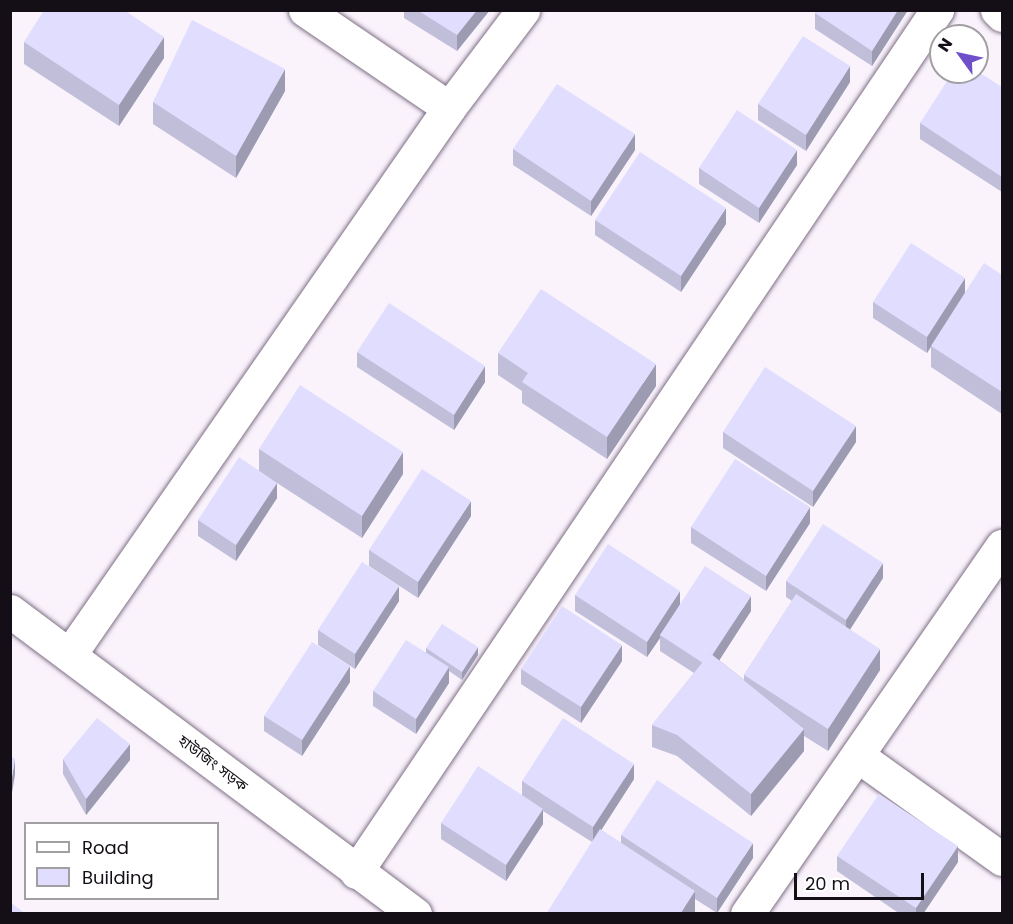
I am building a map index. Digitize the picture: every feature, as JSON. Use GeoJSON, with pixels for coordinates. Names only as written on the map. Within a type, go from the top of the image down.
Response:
{"type":"FeatureCollection","features":[{"type":"Feature","properties":{"kind":"street"},"geometry":{"type":"LineString","coordinates":[[305,10],[449,108]]}},
{"type":"Feature","properties":{"kind":"street"},"geometry":{"type":"LineString","coordinates":[[70,654],[449,108],[523,10]]}},
{"type":"Feature","properties":{"kind":"street"},"geometry":{"type":"LineString","coordinates":[[356,872],[937,10]]}},
{"type":"Feature","properties":{"kind":"street"},"geometry":{"type":"LineString","coordinates":[[997,10],[1002,15]]}},
{"type":"Feature","properties":{"kind":"street"},"geometry":{"type":"LineString","coordinates":[[747,914],[1002,546]]}},
{"type":"Feature","properties":{"kind":"street","name":"হাউজিং সড়ক"},"geometry":{"type":"LineString","coordinates":[[10,611],[70,654],[356,872],[416,914]]}},
{"type":"Feature","properties":{"kind":"street"},"geometry":{"type":"LineString","coordinates":[[858,756],[1002,859]]}},
{"type":"Feature","properties":{"kind":"building"},"geometry":{"type":"Polygon","coordinates":[[[44,10],[124,10],[164,37],[119,105],[24,42],[44,10]]]}},
{"type":"Feature","properties":{"kind":"building"},"geometry":{"type":"Polygon","coordinates":[[[417,10],[477,10],[457,35],[417,10]]]}},
{"type":"Feature","properties":{"kind":"building"},"geometry":{"type":"Polygon","coordinates":[[[817,10],[898,10],[872,51],[815,13],[817,10]]]}},
{"type":"Feature","properties":{"kind":"building"},"geometry":{"type":"Polygon","coordinates":[[[192,20],[285,69],[236,156],[153,102],[192,20]]]}},
{"type":"Feature","properties":{"kind":"building"},"geometry":{"type":"Polygon","coordinates":[[[803,36],[850,66],[806,135],[758,104],[803,36]]]}},
{"type":"Feature","properties":{"kind":"building"},"geometry":{"type":"Polygon","coordinates":[[[989,79],[1002,87],[1002,177],[920,123],[945,84],[989,84],[989,79]]]}},
{"type":"Feature","properties":{"kind":"building"},"geometry":{"type":"Polygon","coordinates":[[[557,84],[635,134],[591,201],[513,149],[557,84]]]}},
{"type":"Feature","properties":{"kind":"building"},"geometry":{"type":"Polygon","coordinates":[[[737,110],[797,150],[759,208],[699,168],[737,110]]]}},
{"type":"Feature","properties":{"kind":"building"},"geometry":{"type":"Polygon","coordinates":[[[640,152],[726,208],[681,276],[595,220],[640,152]]]}},
{"type":"Feature","properties":{"kind":"building"},"geometry":{"type":"Polygon","coordinates":[[[911,243],[965,278],[927,337],[873,302],[911,243]]]}},
{"type":"Feature","properties":{"kind":"building"},"geometry":{"type":"Polygon","coordinates":[[[984,263],[1002,275],[1002,392],[931,346],[984,263]]]}},
{"type":"Feature","properties":{"kind":"building"},"geometry":{"type":"Polygon","coordinates":[[[541,289],[656,364],[607,437],[522,382],[528,373],[498,353],[541,289]]]}},
{"type":"Feature","properties":{"kind":"building"},"geometry":{"type":"Polygon","coordinates":[[[389,303],[485,366],[454,415],[357,352],[389,303]]]}},
{"type":"Feature","properties":{"kind":"building"},"geometry":{"type":"Polygon","coordinates":[[[765,367],[856,426],[813,491],[723,432],[765,367]]]}},
{"type":"Feature","properties":{"kind":"building"},"geometry":{"type":"Polygon","coordinates":[[[300,385],[403,452],[362,516],[259,449],[300,385]]]}},
{"type":"Feature","properties":{"kind":"building"},"geometry":{"type":"Polygon","coordinates":[[[239,457],[277,483],[236,545],[198,520],[239,457]]]}},
{"type":"Feature","properties":{"kind":"building"},"geometry":{"type":"Polygon","coordinates":[[[735,459],[810,507],[766,576],[691,527],[735,459]]]}},
{"type":"Feature","properties":{"kind":"building"},"geometry":{"type":"Polygon","coordinates":[[[422,469],[471,501],[418,582],[369,550],[422,469]]]}},
{"type":"Feature","properties":{"kind":"building"},"geometry":{"type":"Polygon","coordinates":[[[823,524],[883,563],[846,620],[786,581],[823,524]]]}},
{"type":"Feature","properties":{"kind":"building"},"geometry":{"type":"Polygon","coordinates":[[[608,544],[680,591],[647,642],[575,595],[608,544]]]}},
{"type":"Feature","properties":{"kind":"building"},"geometry":{"type":"Polygon","coordinates":[[[362,562],[399,586],[355,654],[318,630],[362,562]]]}},
{"type":"Feature","properties":{"kind":"building"},"geometry":{"type":"Polygon","coordinates":[[[705,566],[751,596],[712,655],[710,653],[703,663],[660,635],[705,566]]]}},
{"type":"Feature","properties":{"kind":"building"},"geometry":{"type":"Polygon","coordinates":[[[796,594],[880,649],[828,729],[744,675],[796,594]]]}},
{"type":"Feature","properties":{"kind":"building"},"geometry":{"type":"Polygon","coordinates":[[[562,606],[622,645],[581,707],[521,669],[562,606]]]}},
{"type":"Feature","properties":{"kind":"building"},"geometry":{"type":"Polygon","coordinates":[[[442,624],[478,647],[462,672],[426,648],[442,624]]]}},
{"type":"Feature","properties":{"kind":"building"},"geometry":{"type":"Polygon","coordinates":[[[406,640],[449,667],[416,719],[373,691],[406,640]]]}},
{"type":"Feature","properties":{"kind":"building"},"geometry":{"type":"Polygon","coordinates":[[[312,642],[350,666],[302,740],[264,716],[312,642]]]}},
{"type":"Feature","properties":{"kind":"building"},"geometry":{"type":"Polygon","coordinates":[[[710,653],[804,729],[751,794],[677,735],[652,725],[710,653]]]}},
{"type":"Feature","properties":{"kind":"building"},"geometry":{"type":"Polygon","coordinates":[[[97,718],[130,744],[86,799],[63,759],[97,718]]]}},
{"type":"Feature","properties":{"kind":"building"},"geometry":{"type":"Polygon","coordinates":[[[563,718],[634,764],[593,827],[522,781],[563,718]]]}},
{"type":"Feature","properties":{"kind":"building"},"geometry":{"type":"Polygon","coordinates":[[[10,755],[15,759],[10,789],[10,755]]]}},
{"type":"Feature","properties":{"kind":"building"},"geometry":{"type":"Polygon","coordinates":[[[478,766],[543,809],[506,865],[441,823],[478,766]]]}},
{"type":"Feature","properties":{"kind":"building"},"geometry":{"type":"Polygon","coordinates":[[[657,780],[753,843],[717,898],[621,835],[657,780]]]}},
{"type":"Feature","properties":{"kind":"building"},"geometry":{"type":"Polygon","coordinates":[[[879,794],[958,846],[916,908],[837,856],[879,794]]]}},
{"type":"Feature","properties":{"kind":"building"},"geometry":{"type":"Polygon","coordinates":[[[600,829],[695,891],[680,914],[546,914],[600,829]]]}},
{"type":"Feature","properties":{"kind":"building"},"geometry":{"type":"Polygon","coordinates":[[[10,902],[26,914],[10,914],[10,902]]]}}]}
